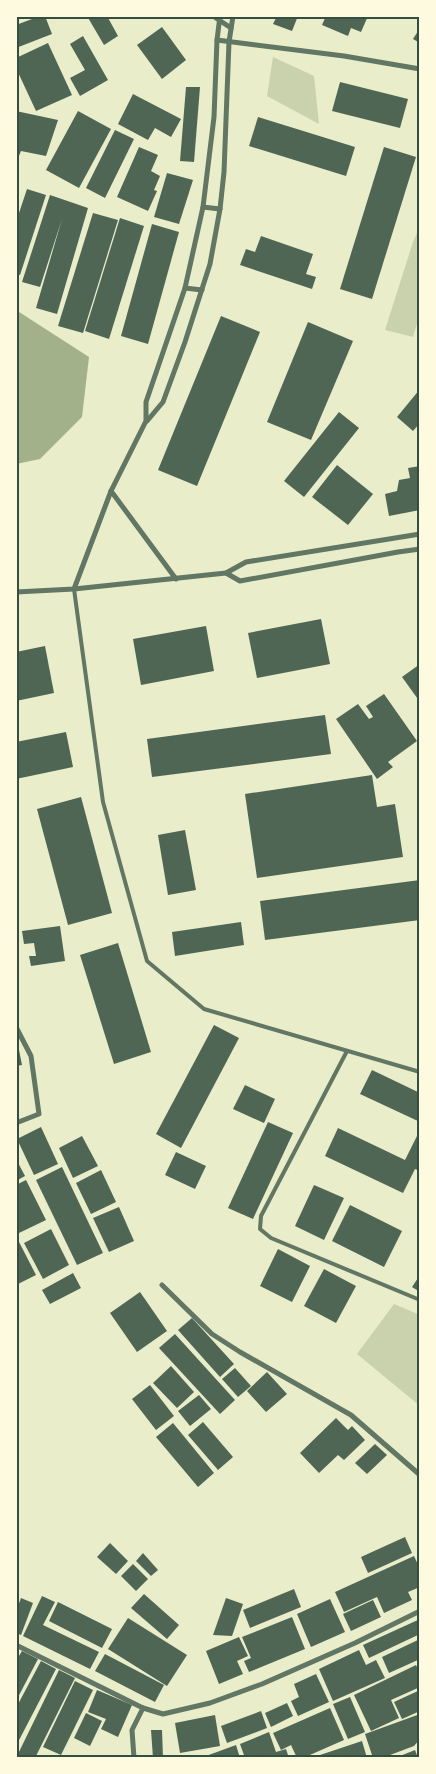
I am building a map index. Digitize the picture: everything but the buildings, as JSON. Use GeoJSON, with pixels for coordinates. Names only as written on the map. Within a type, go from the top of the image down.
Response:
{"type":"FeatureCollection","features":[{"type":"Feature","properties":{"kind":"street"},"geometry":{"type":"LineString","coordinates":[[213,16],[220,18],[231,28]]}},
{"type":"Feature","properties":{"kind":"street"},"geometry":{"type":"LineString","coordinates":[[74,590],[111,491],[146,421],[164,402],[210,264],[220,209],[229,42],[233,16]]}},
{"type":"Feature","properties":{"kind":"street"},"geometry":{"type":"LineString","coordinates":[[146,421],[146,402],[185,288],[203,207],[214,117],[217,40],[220,18]]}},
{"type":"Feature","properties":{"kind":"street"},"geometry":{"type":"LineString","coordinates":[[217,40],[344,56],[420,69]]}},
{"type":"Feature","properties":{"kind":"street"},"geometry":{"type":"LineString","coordinates":[[203,207],[220,209]]}},
{"type":"Feature","properties":{"kind":"street"},"geometry":{"type":"LineString","coordinates":[[185,288],[202,290]]}},
{"type":"Feature","properties":{"kind":"street"},"geometry":{"type":"LineString","coordinates":[[111,491],[176,579]]}},
{"type":"Feature","properties":{"kind":"street"},"geometry":{"type":"LineString","coordinates":[[16,592],[74,590],[226,573],[246,562],[420,534]]}},
{"type":"Feature","properties":{"kind":"street"},"geometry":{"type":"LineString","coordinates":[[226,573],[240,581],[420,549]]}},
{"type":"Feature","properties":{"kind":"street"},"geometry":{"type":"LineString","coordinates":[[16,1027],[31,1056],[39,1114],[16,1123]]}},
{"type":"Feature","properties":{"kind":"street"},"geometry":{"type":"LineString","coordinates":[[162,1285],[212,1334],[351,1415],[420,1475]]}},
{"type":"Feature","properties":{"kind":"street"},"geometry":{"type":"LineString","coordinates":[[16,1645],[143,1708],[163,1714],[210,1703],[262,1684],[355,1643],[420,1611]]}},
{"type":"Feature","properties":{"kind":"street"},"geometry":{"type":"LineString","coordinates":[[134,1758],[132,1730],[143,1708]]}},
{"type":"Feature","properties":{"kind":"lane"},"geometry":{"type":"LineString","coordinates":[[74,590],[103,802],[147,961],[204,1009],[420,1072]]}},
{"type":"Feature","properties":{"kind":"lane"},"geometry":{"type":"LineString","coordinates":[[347,1051],[261,1216],[260,1229],[271,1238],[420,1300]]}},
{"type":"Feature","properties":{"kind":"shaded area"},"geometry":{"type":"Polygon","coordinates":[[[273,57],[314,76],[319,124],[267,96],[273,57]]]}},
{"type":"Feature","properties":{"kind":"shaded area"},"geometry":{"type":"Polygon","coordinates":[[[420,226],[420,313],[413,337],[385,330],[413,242],[420,226]]]}},
{"type":"Feature","properties":{"kind":"shaded area"},"geometry":{"type":"Polygon","coordinates":[[[16,310],[89,357],[82,417],[40,459],[16,464],[16,310]]]}},
{"type":"Feature","properties":{"kind":"shaded area"},"geometry":{"type":"Polygon","coordinates":[[[394,1304],[420,1315],[420,1406],[357,1354],[394,1304]]]}}]}
